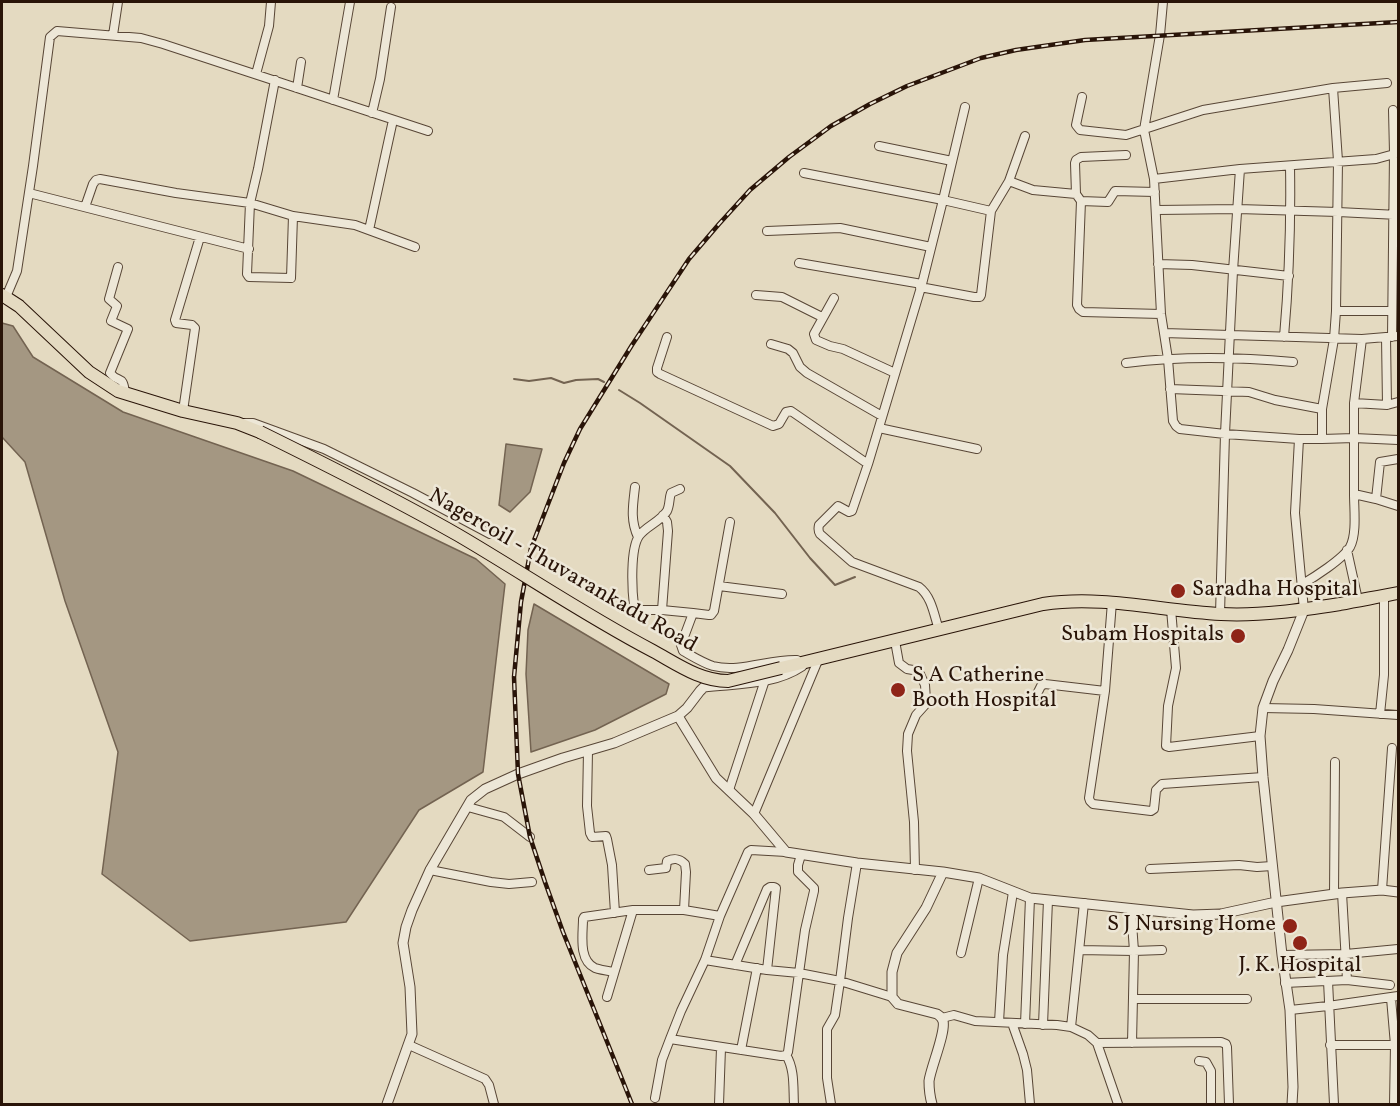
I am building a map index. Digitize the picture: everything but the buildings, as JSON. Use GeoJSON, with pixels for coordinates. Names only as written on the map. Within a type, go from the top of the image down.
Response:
{"type":"FeatureCollection","features":[{"type":"Feature","properties":{"kind":"main road","name":"Nagercoil - Thuvarankadu Road"},"geometry":{"type":"LineString","coordinates":[[4,296],[19,306],[89,372],[118,391],[183,411],[237,423],[260,432],[401,503],[460,536],[621,634],[701,677],[728,681],[1043,604],[1067,601],[1112,602],[1220,614],[1255,614],[1304,610],[1398,593]]}},
{"type":"Feature","properties":{"kind":"street"},"geometry":{"type":"LineString","coordinates":[[113,35],[118,2]]}},
{"type":"Feature","properties":{"kind":"street"},"geometry":{"type":"LineString","coordinates":[[256,74],[268,26],[271,2]]}},
{"type":"Feature","properties":{"kind":"street"},"geometry":{"type":"LineString","coordinates":[[333,100],[350,2]]}},
{"type":"Feature","properties":{"kind":"street"},"geometry":{"type":"LineString","coordinates":[[1163,2],[1160,35],[1144,130],[1154,179],[1161,314],[1168,359],[1173,422],[1180,429],[1225,434],[1299,439],[1398,440]]}},
{"type":"Feature","properties":{"kind":"street"},"geometry":{"type":"LineString","coordinates":[[372,112],[380,79],[391,7]]}},
{"type":"Feature","properties":{"kind":"street"},"geometry":{"type":"LineString","coordinates":[[4,296],[17,271],[50,37],[57,31],[141,38],[428,131]]}},
{"type":"Feature","properties":{"kind":"street"},"geometry":{"type":"LineString","coordinates":[[297,88],[301,62]]}},
{"type":"Feature","properties":{"kind":"street"},"geometry":{"type":"LineString","coordinates":[[275,80],[250,203],[246,274],[249,277],[291,278],[293,216]]}},
{"type":"Feature","properties":{"kind":"street"},"geometry":{"type":"LineString","coordinates":[[1083,97],[1076,124],[1080,130],[1126,135],[1203,110],[1333,88],[1387,83]]}},
{"type":"Feature","properties":{"kind":"street"},"geometry":{"type":"LineString","coordinates":[[1322,439],[1322,409],[1334,339],[1336,311],[1338,162],[1333,88]]}},
{"type":"Feature","properties":{"kind":"street"},"geometry":{"type":"LineString","coordinates":[[939,630],[928,596],[924,591],[852,562],[818,531],[819,525],[838,506],[849,512],[852,511],[921,286],[965,107]]}},
{"type":"Feature","properties":{"kind":"street"},"geometry":{"type":"LineString","coordinates":[[1387,405],[1396,251],[1396,153],[1393,110]]}},
{"type":"Feature","properties":{"kind":"street"},"geometry":{"type":"LineString","coordinates":[[369,230],[393,120]]}},
{"type":"Feature","properties":{"kind":"street"},"geometry":{"type":"LineString","coordinates":[[799,263],[980,297],[991,211],[1009,181],[1025,136]]}},
{"type":"Feature","properties":{"kind":"street"},"geometry":{"type":"LineString","coordinates":[[879,146],[952,162]]}},
{"type":"Feature","properties":{"kind":"street"},"geometry":{"type":"LineString","coordinates":[[1154,179],[1240,169],[1376,159],[1396,153]]}},
{"type":"Feature","properties":{"kind":"street"},"geometry":{"type":"LineString","coordinates":[[1126,155],[1081,157],[1075,163],[1078,197],[1077,305],[1083,312],[1161,314]]}},
{"type":"Feature","properties":{"kind":"street"},"geometry":{"type":"LineString","coordinates":[[1284,337],[1289,276],[1290,166]]}},
{"type":"Feature","properties":{"kind":"street"},"geometry":{"type":"LineString","coordinates":[[1220,614],[1225,434],[1240,169]]}},
{"type":"Feature","properties":{"kind":"street"},"geometry":{"type":"LineString","coordinates":[[804,173],[991,211]]}},
{"type":"Feature","properties":{"kind":"street"},"geometry":{"type":"LineString","coordinates":[[85,207],[93,184],[100,179],[176,193],[250,203],[293,216],[356,225],[415,247]]}},
{"type":"Feature","properties":{"kind":"street"},"geometry":{"type":"LineString","coordinates":[[1009,181],[1033,190],[1108,202],[1115,191],[1155,192]]}},
{"type":"Feature","properties":{"kind":"street"},"geometry":{"type":"LineString","coordinates":[[29,193],[249,249]]}},
{"type":"Feature","properties":{"kind":"street"},"geometry":{"type":"LineString","coordinates":[[1157,210],[1290,210],[1396,215]]}},
{"type":"Feature","properties":{"kind":"street"},"geometry":{"type":"LineString","coordinates":[[768,231],[840,228],[931,247]]}},
{"type":"Feature","properties":{"kind":"street"},"geometry":{"type":"LineString","coordinates":[[183,411],[195,328],[192,325],[176,323],[175,320],[200,237]]}},
{"type":"Feature","properties":{"kind":"street"},"geometry":{"type":"LineString","coordinates":[[1158,264],[1192,265],[1289,276]]}},
{"type":"Feature","properties":{"kind":"street"},"geometry":{"type":"LineString","coordinates":[[118,267],[109,299],[117,306],[111,321],[128,329],[110,373],[122,380],[125,393]]}},
{"type":"Feature","properties":{"kind":"street"},"geometry":{"type":"LineString","coordinates":[[756,295],[782,297],[822,317]]}},
{"type":"Feature","properties":{"kind":"street"},"geometry":{"type":"LineString","coordinates":[[834,298],[814,334],[816,340],[895,372]]}},
{"type":"Feature","properties":{"kind":"street"},"geometry":{"type":"LineString","coordinates":[[1336,311],[1392,311]]}},
{"type":"Feature","properties":{"kind":"street"},"geometry":{"type":"LineString","coordinates":[[1164,333],[1334,339],[1392,337]]}},
{"type":"Feature","properties":{"kind":"street"},"geometry":{"type":"LineString","coordinates":[[667,338],[657,368],[660,374],[773,426],[779,424],[786,412],[791,411],[868,464]]}},
{"type":"Feature","properties":{"kind":"street"},"geometry":{"type":"LineString","coordinates":[[1300,585],[1317,576],[1347,550],[1351,543],[1354,531],[1354,403],[1362,339]]}},
{"type":"Feature","properties":{"kind":"street"},"geometry":{"type":"LineString","coordinates":[[771,344],[788,349],[807,373],[882,416]]}},
{"type":"Feature","properties":{"kind":"street"},"geometry":{"type":"LineString","coordinates":[[1126,363],[1168,359],[1229,358],[1293,362]]}},
{"type":"Feature","properties":{"kind":"street"},"geometry":{"type":"LineString","coordinates":[[1170,389],[1249,393],[1322,409]]}},
{"type":"Feature","properties":{"kind":"street"},"geometry":{"type":"LineString","coordinates":[[1354,403],[1387,405],[1398,402]]}},
{"type":"Feature","properties":{"kind":"street"},"geometry":{"type":"LineString","coordinates":[[237,423],[253,423],[324,449],[490,534]]}},
{"type":"Feature","properties":{"kind":"street"},"geometry":{"type":"LineString","coordinates":[[879,428],[977,449]]}},
{"type":"Feature","properties":{"kind":"street"},"geometry":{"type":"LineString","coordinates":[[1292,1104],[1290,1010],[1272,866],[1260,736],[1263,708],[1304,610],[1295,513],[1299,439]]}},
{"type":"Feature","properties":{"kind":"street"},"geometry":{"type":"LineString","coordinates":[[1376,499],[1380,462],[1398,459]]}},
{"type":"Feature","properties":{"kind":"street"},"geometry":{"type":"LineString","coordinates":[[635,487],[632,521],[638,537],[633,564],[634,606],[640,610],[708,615],[713,613],[730,522]]}},
{"type":"Feature","properties":{"kind":"street"},"geometry":{"type":"LineString","coordinates":[[638,537],[663,515],[669,506],[671,493],[680,489]]}},
{"type":"Feature","properties":{"kind":"street"},"geometry":{"type":"LineString","coordinates":[[1354,494],[1398,505]]}},
{"type":"Feature","properties":{"kind":"street"},"geometry":{"type":"LineString","coordinates":[[662,610],[668,531],[663,515]]}},
{"type":"Feature","properties":{"kind":"street"},"geometry":{"type":"LineString","coordinates":[[1347,550],[1358,600]]}},
{"type":"Feature","properties":{"kind":"street"},"geometry":{"type":"LineString","coordinates":[[719,586],[782,594]]}},
{"type":"Feature","properties":{"kind":"street"},"geometry":{"type":"LineString","coordinates":[[1380,714],[1384,596]]}},
{"type":"Feature","properties":{"kind":"street"},"geometry":{"type":"LineString","coordinates":[[1112,602],[1105,691],[1090,801],[1093,804],[1151,811],[1154,809],[1156,790],[1162,784],[1263,777]]}},
{"type":"Feature","properties":{"kind":"street"},"geometry":{"type":"LineString","coordinates":[[1171,609],[1176,668],[1168,706],[1166,746],[1260,736]]}},
{"type":"Feature","properties":{"kind":"street"},"geometry":{"type":"LineString","coordinates":[[693,613],[681,645],[682,648],[688,654],[711,666],[730,668],[786,660],[814,660]]}},
{"type":"Feature","properties":{"kind":"street"},"geometry":{"type":"LineString","coordinates":[[895,641],[899,663],[920,674],[925,685],[925,705],[916,715],[908,734],[907,751],[913,813],[915,870]]}},
{"type":"Feature","properties":{"kind":"street"},"geometry":{"type":"LineString","coordinates":[[387,1104],[409,1045],[412,1029],[410,987],[403,943],[406,927],[430,870],[471,800],[485,789],[518,774],[614,743],[678,716],[704,687],[765,680],[789,673],[814,660]]}},
{"type":"Feature","properties":{"kind":"street"},"geometry":{"type":"LineString","coordinates":[[754,814],[814,660]]}},
{"type":"Feature","properties":{"kind":"street"},"geometry":{"type":"LineString","coordinates":[[729,790],[765,680]]}},
{"type":"Feature","properties":{"kind":"street"},"geometry":{"type":"LineString","coordinates":[[1036,696],[1041,686],[1045,684],[1105,691]]}},
{"type":"Feature","properties":{"kind":"street"},"geometry":{"type":"LineString","coordinates":[[1263,708],[1398,715]]}},
{"type":"Feature","properties":{"kind":"street"},"geometry":{"type":"LineString","coordinates":[[678,716],[716,778],[754,814],[786,852]]}},
{"type":"Feature","properties":{"kind":"street"},"geometry":{"type":"LineString","coordinates":[[1382,890],[1392,748]]}},
{"type":"Feature","properties":{"kind":"street"},"geometry":{"type":"LineString","coordinates":[[588,751],[587,806],[590,832],[592,837],[606,836],[607,839],[612,865],[615,913]]}},
{"type":"Feature","properties":{"kind":"street"},"geometry":{"type":"LineString","coordinates":[[1335,762],[1338,894],[1347,980]]}},
{"type":"Feature","properties":{"kind":"street"},"geometry":{"type":"LineString","coordinates":[[468,807],[504,817],[530,837]]}},
{"type":"Feature","properties":{"kind":"street"},"geometry":{"type":"LineString","coordinates":[[655,1098],[662,1060],[670,1039],[705,960],[720,916],[751,850],[786,852],[979,878],[1030,898],[1208,915],[1276,902],[1338,894],[1382,890],[1398,892]]}},
{"type":"Feature","properties":{"kind":"street"},"geometry":{"type":"LineString","coordinates":[[786,1055],[805,930],[814,891],[798,872],[801,855]]}},
{"type":"Feature","properties":{"kind":"street"},"geometry":{"type":"LineString","coordinates":[[650,870],[666,868],[667,861],[672,859],[685,864],[684,910]]}},
{"type":"Feature","properties":{"kind":"street"},"geometry":{"type":"LineString","coordinates":[[831,1104],[827,1078],[827,1029],[834,1016],[857,863]]}},
{"type":"Feature","properties":{"kind":"street"},"geometry":{"type":"LineString","coordinates":[[1150,869],[1239,865],[1272,866]]}},
{"type":"Feature","properties":{"kind":"street"},"geometry":{"type":"LineString","coordinates":[[430,870],[491,882],[509,884],[532,882]]}},
{"type":"Feature","properties":{"kind":"street"},"geometry":{"type":"LineString","coordinates":[[932,1104],[929,1080],[943,1021],[937,1014],[897,1004],[892,997],[892,972],[897,952],[926,908],[943,872]]}},
{"type":"Feature","properties":{"kind":"street"},"geometry":{"type":"LineString","coordinates":[[961,953],[979,878]]}},
{"type":"Feature","properties":{"kind":"street"},"geometry":{"type":"LineString","coordinates":[[735,965],[767,889],[774,887],[776,888],[767,970]]}},
{"type":"Feature","properties":{"kind":"street"},"geometry":{"type":"LineString","coordinates":[[999,1022],[1003,955],[1013,892]]}},
{"type":"Feature","properties":{"kind":"street"},"geometry":{"type":"LineString","coordinates":[[1025,1024],[1030,898]]}},
{"type":"Feature","properties":{"kind":"street"},"geometry":{"type":"LineString","coordinates":[[1043,1025],[1048,900]]}},
{"type":"Feature","properties":{"kind":"street"},"geometry":{"type":"LineString","coordinates":[[1071,1027],[1084,903]]}},
{"type":"Feature","properties":{"kind":"street"},"geometry":{"type":"LineString","coordinates":[[1131,909],[1134,951],[1132,1043]]}},
{"type":"Feature","properties":{"kind":"street"},"geometry":{"type":"LineString","coordinates":[[607,997],[633,910]]}},
{"type":"Feature","properties":{"kind":"street"},"geometry":{"type":"LineString","coordinates":[[614,972],[594,967],[586,958],[583,951],[583,919],[586,915],[633,910],[684,910],[720,916]]}},
{"type":"Feature","properties":{"kind":"street"},"geometry":{"type":"LineString","coordinates":[[1282,955],[1346,954],[1398,949]]}},
{"type":"Feature","properties":{"kind":"street"},"geometry":{"type":"LineString","coordinates":[[1079,950],[1162,950]]}},
{"type":"Feature","properties":{"kind":"street"},"geometry":{"type":"LineString","coordinates":[[705,960],[840,981],[892,997]]}},
{"type":"Feature","properties":{"kind":"street"},"geometry":{"type":"LineString","coordinates":[[741,1050],[757,968]]}},
{"type":"Feature","properties":{"kind":"street"},"geometry":{"type":"LineString","coordinates":[[1286,982],[1347,980],[1390,985]]}},
{"type":"Feature","properties":{"kind":"street"},"geometry":{"type":"LineString","coordinates":[[1328,981],[1334,1104]]}},
{"type":"Feature","properties":{"kind":"street"},"geometry":{"type":"LineString","coordinates":[[1290,1010],[1395,997],[1397,1045],[1394,1104]]}},
{"type":"Feature","properties":{"kind":"street"},"geometry":{"type":"LineString","coordinates":[[1132,999],[1247,999]]}},
{"type":"Feature","properties":{"kind":"street"},"geometry":{"type":"LineString","coordinates":[[942,1018],[954,1015],[975,1022],[1071,1027],[1088,1035],[1097,1043],[1118,1104]]}},
{"type":"Feature","properties":{"kind":"street"},"geometry":{"type":"LineString","coordinates":[[1012,1023],[1027,1070],[1030,1104]]}},
{"type":"Feature","properties":{"kind":"street"},"geometry":{"type":"LineString","coordinates":[[670,1039],[721,1048],[786,1055]]}},
{"type":"Feature","properties":{"kind":"street"},"geometry":{"type":"LineString","coordinates":[[1097,1043],[1221,1042],[1226,1044],[1228,1104]]}},
{"type":"Feature","properties":{"kind":"street"},"geometry":{"type":"LineString","coordinates":[[409,1045],[485,1078],[494,1104]]}},
{"type":"Feature","properties":{"kind":"street"},"geometry":{"type":"LineString","coordinates":[[1330,1045],[1397,1045]]}},
{"type":"Feature","properties":{"kind":"street"},"geometry":{"type":"LineString","coordinates":[[719,1104],[721,1048]]}},
{"type":"Feature","properties":{"kind":"street"},"geometry":{"type":"LineString","coordinates":[[786,1055],[792,1071],[794,1104]]}},
{"type":"Feature","properties":{"kind":"street"},"geometry":{"type":"LineString","coordinates":[[1199,1061],[1206,1062],[1211,1071],[1211,1104]]}},
{"type":"Feature","properties":{"kind":"shaded area"},"geometry":{"type":"Polygon","coordinates":[[[2,323],[13,326],[33,357],[123,412],[293,471],[476,559],[505,584],[483,772],[419,810],[346,922],[190,941],[102,874],[118,752],[65,601],[25,462],[2,437],[2,323]]]}},
{"type":"Feature","properties":{"kind":"shaded area"},"geometry":{"type":"Polygon","coordinates":[[[506,444],[542,449],[530,492],[510,512],[499,505],[506,444]]]}},
{"type":"Feature","properties":{"kind":"shaded area"},"geometry":{"type":"Polygon","coordinates":[[[534,604],[669,684],[666,694],[595,730],[531,752],[526,674],[528,630],[534,604]]]}},
{"type":"Feature","properties":{"kind":"waterway"},"geometry":{"type":"LineString","coordinates":[[514,379],[529,381],[551,378],[564,383],[598,379],[604,382]]}},
{"type":"Feature","properties":{"kind":"waterway"},"geometry":{"type":"LineString","coordinates":[[619,390],[730,466],[775,513],[810,558],[835,585],[855,577]]}},
{"type":"Feature","properties":{"kind":"railway"},"geometry":{"type":"LineString","coordinates":[[632,1104],[563,932],[530,837],[518,774],[514,677],[521,602],[531,548],[564,463],[580,429],[689,259],[750,190],[831,126],[907,86],[981,58],[1016,50],[1085,40],[1398,22]]}},
{"type":"Feature","properties":{"kind":"place","name":"Saradha Hospital"},"geometry":{"type":"Point","coordinates":[1178,591]}},
{"type":"Feature","properties":{"kind":"place","name":"Subam Hospitals"},"geometry":{"type":"Point","coordinates":[1238,636]}},
{"type":"Feature","properties":{"kind":"place","name":"S A Catherine Booth Hospital"},"geometry":{"type":"Point","coordinates":[898,690]}},
{"type":"Feature","properties":{"kind":"place","name":"S J Nursing Home"},"geometry":{"type":"Point","coordinates":[1290,926]}},
{"type":"Feature","properties":{"kind":"place","name":"J. K. Hospital"},"geometry":{"type":"Point","coordinates":[1300,943]}}]}
